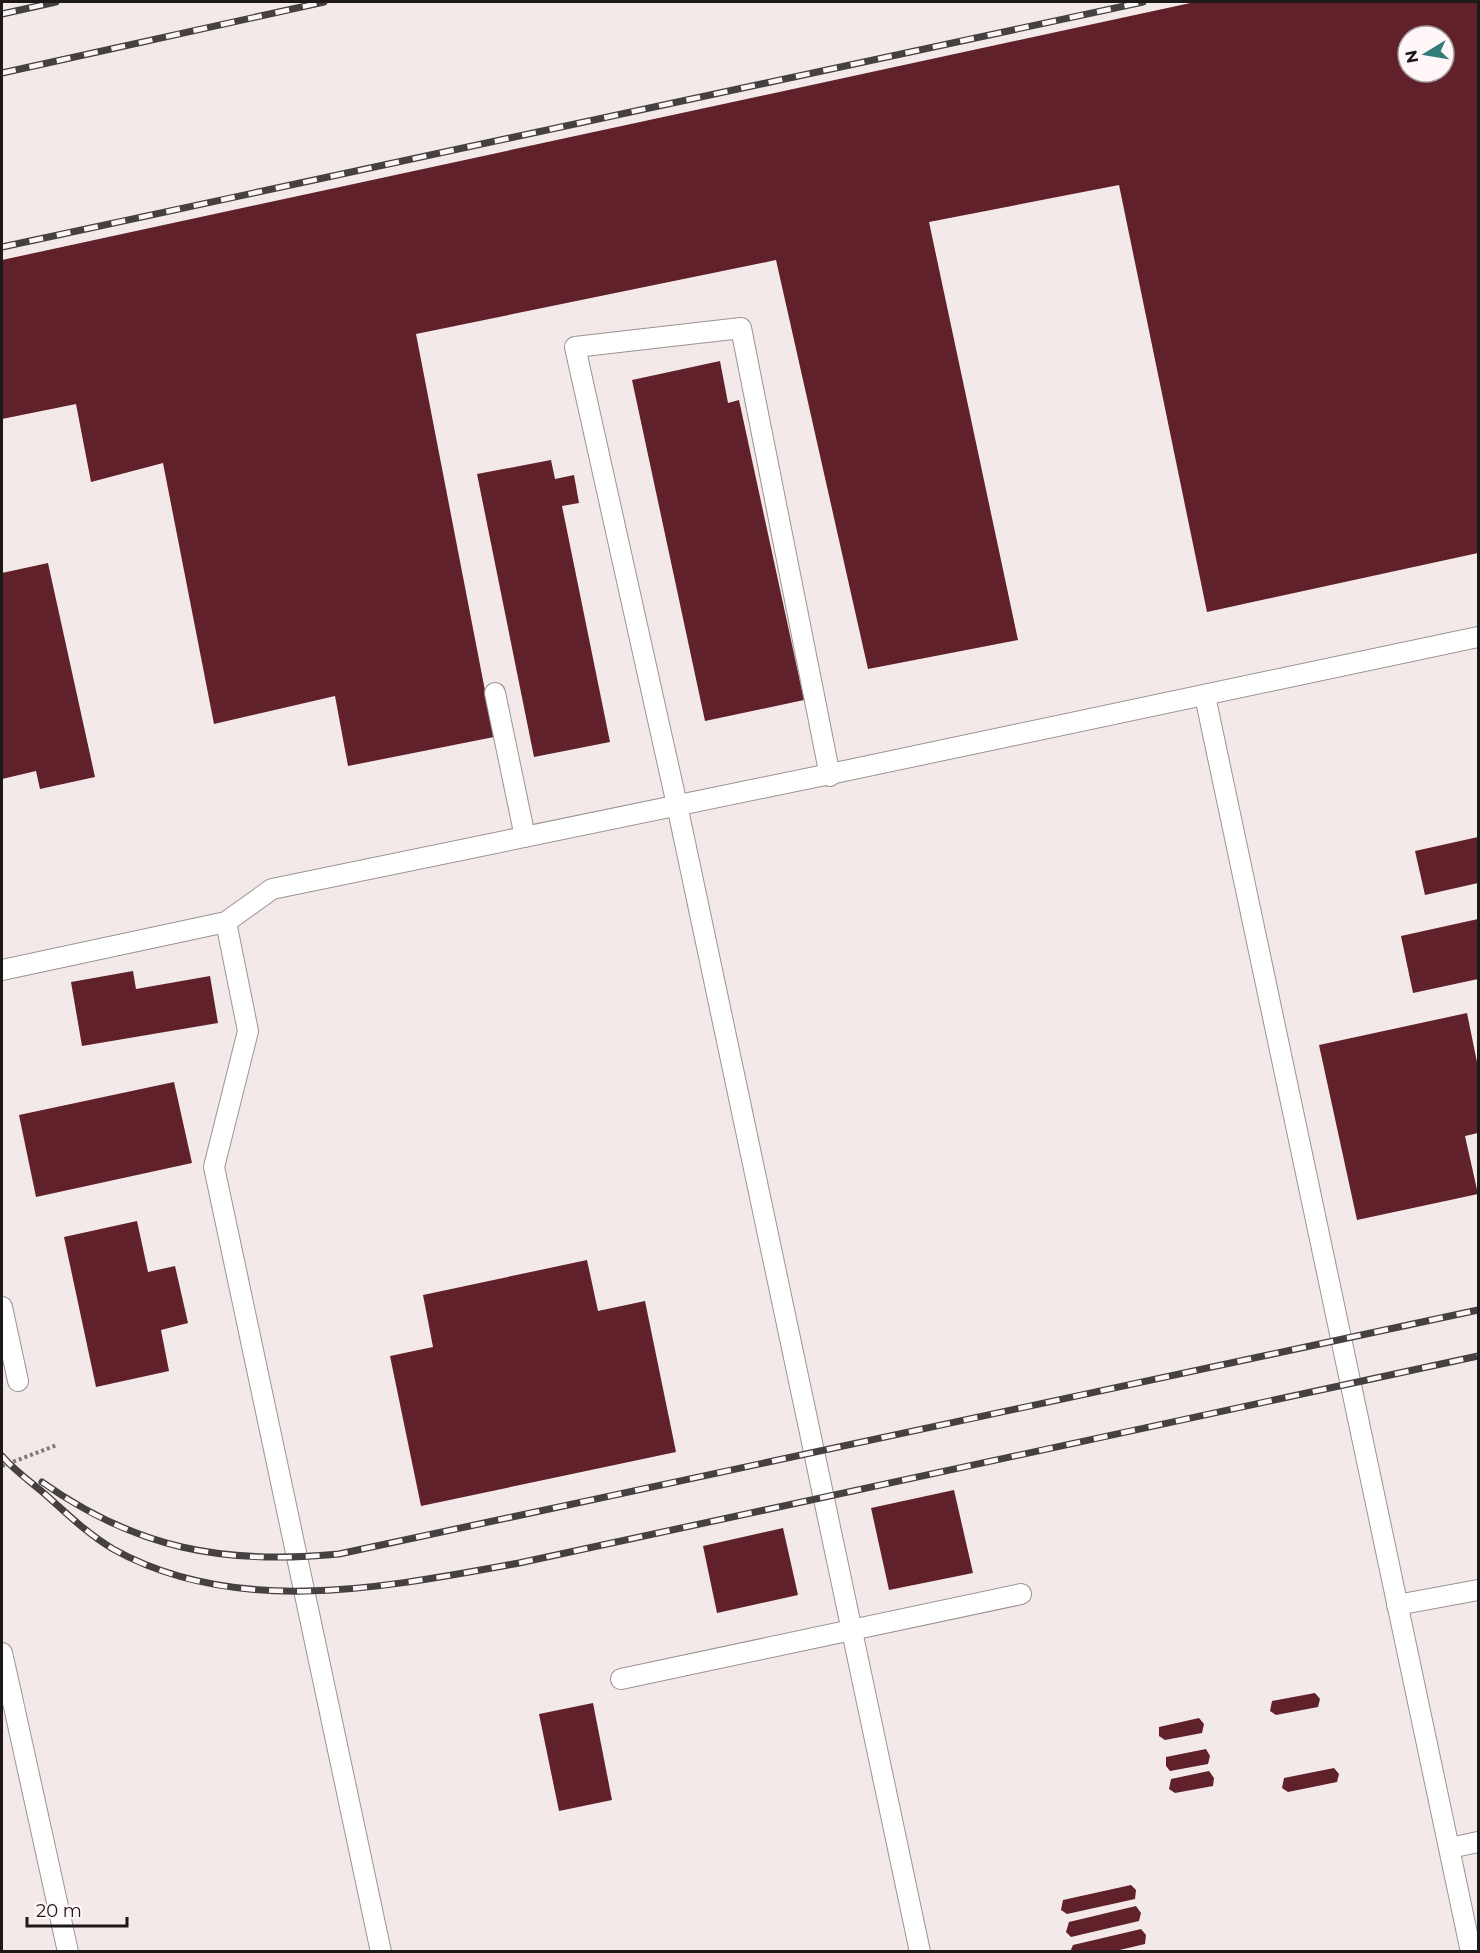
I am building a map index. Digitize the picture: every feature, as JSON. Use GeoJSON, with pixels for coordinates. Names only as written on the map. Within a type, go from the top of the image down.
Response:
{"type":"FeatureCollection","features":[{"type":"Feature","properties":{"kind":"lane"},"geometry":{"type":"LineString","coordinates":[[830,776],[741,328],[575,347],[677,805],[920,1952]]}},
{"type":"Feature","properties":{"kind":"lane"},"geometry":{"type":"LineString","coordinates":[[2,970],[226,922],[272,889],[677,805],[830,776],[1479,637]]}},
{"type":"Feature","properties":{"kind":"lane"},"geometry":{"type":"LineString","coordinates":[[495,693],[525,837]]}},
{"type":"Feature","properties":{"kind":"lane"},"geometry":{"type":"LineString","coordinates":[[1205,696],[1471,1952]]}},
{"type":"Feature","properties":{"kind":"lane"},"geometry":{"type":"LineString","coordinates":[[226,922],[248,1031],[214,1167],[381,1952]]}},
{"type":"Feature","properties":{"kind":"lane"},"geometry":{"type":"LineString","coordinates":[[2,1307],[18,1381]]}},
{"type":"Feature","properties":{"kind":"lane"},"geometry":{"type":"LineString","coordinates":[[1398,1605],[1479,1590]]}},
{"type":"Feature","properties":{"kind":"lane"},"geometry":{"type":"LineString","coordinates":[[621,1679],[1021,1594]]}},
{"type":"Feature","properties":{"kind":"lane"},"geometry":{"type":"LineString","coordinates":[[2,1653],[6,1694],[68,1952]]}},
{"type":"Feature","properties":{"kind":"lane"},"geometry":{"type":"LineString","coordinates":[[1450,1848],[1479,1842]]}},
{"type":"Feature","properties":{"kind":"path"},"geometry":{"type":"LineString","coordinates":[[2,1466],[57,1445]]}},
{"type":"Feature","properties":{"kind":"building"},"geometry":{"type":"Polygon","coordinates":[[[1195,2],[1478,2],[1478,553],[1207,612],[1119,185],[929,222],[1018,640],[868,669],[776,260],[416,334],[494,737],[348,766],[335,696],[214,724],[163,463],[91,482],[76,404],[2,419],[2,260],[1195,2]]]}},
{"type":"Feature","properties":{"kind":"building"},"geometry":{"type":"Polygon","coordinates":[[[720,361],[728,403],[739,400],[804,700],[705,721],[632,380],[720,361]]]}},
{"type":"Feature","properties":{"kind":"building"},"geometry":{"type":"Polygon","coordinates":[[[551,460],[555,479],[574,475],[579,503],[562,506],[610,742],[534,757],[477,474],[551,460]]]}},
{"type":"Feature","properties":{"kind":"building"},"geometry":{"type":"Polygon","coordinates":[[[48,563],[95,777],[40,789],[36,771],[2,779],[2,573],[48,563]]]}},
{"type":"Feature","properties":{"kind":"building"},"geometry":{"type":"Polygon","coordinates":[[[1478,837],[1478,883],[1425,895],[1415,851],[1478,837]]]}},
{"type":"Feature","properties":{"kind":"building"},"geometry":{"type":"Polygon","coordinates":[[[1478,919],[1478,979],[1413,993],[1401,936],[1478,919]]]}},
{"type":"Feature","properties":{"kind":"building"},"geometry":{"type":"Polygon","coordinates":[[[133,971],[136,989],[210,976],[218,1023],[82,1046],[71,982],[133,971]]]}},
{"type":"Feature","properties":{"kind":"building"},"geometry":{"type":"Polygon","coordinates":[[[1467,1013],[1478,1067],[1478,1133],[1465,1136],[1478,1194],[1357,1220],[1319,1045],[1467,1013]]]}},
{"type":"Feature","properties":{"kind":"building"},"geometry":{"type":"Polygon","coordinates":[[[174,1082],[192,1163],[36,1197],[19,1115],[174,1082]]]}},
{"type":"Feature","properties":{"kind":"building"},"geometry":{"type":"Polygon","coordinates":[[[137,1221],[148,1272],[175,1266],[188,1323],[161,1330],[169,1371],[96,1387],[64,1237],[137,1221]]]}},
{"type":"Feature","properties":{"kind":"building"},"geometry":{"type":"Polygon","coordinates":[[[587,1260],[598,1311],[645,1301],[676,1452],[421,1506],[390,1356],[433,1347],[423,1295],[587,1260]]]}},
{"type":"Feature","properties":{"kind":"building"},"geometry":{"type":"Polygon","coordinates":[[[954,1490],[973,1573],[889,1590],[871,1508],[954,1490]]]}},
{"type":"Feature","properties":{"kind":"building"},"geometry":{"type":"Polygon","coordinates":[[[783,1528],[798,1595],[717,1613],[703,1546],[783,1528]]]}},
{"type":"Feature","properties":{"kind":"building"},"geometry":{"type":"Polygon","coordinates":[[[1315,1693],[1320,1699],[1318,1707],[1276,1715],[1270,1711],[1272,1701],[1315,1693]]]}},
{"type":"Feature","properties":{"kind":"building"},"geometry":{"type":"Polygon","coordinates":[[[593,1703],[612,1800],[559,1811],[539,1714],[593,1703]]]}},
{"type":"Feature","properties":{"kind":"building"},"geometry":{"type":"Polygon","coordinates":[[[1199,1718],[1204,1724],[1202,1733],[1165,1740],[1159,1736],[1159,1727],[1199,1718]]]}},
{"type":"Feature","properties":{"kind":"building"},"geometry":{"type":"Polygon","coordinates":[[[1206,1749],[1210,1756],[1208,1764],[1170,1771],[1166,1766],[1166,1757],[1206,1749]]]}},
{"type":"Feature","properties":{"kind":"building"},"geometry":{"type":"Polygon","coordinates":[[[1334,1768],[1339,1774],[1337,1782],[1288,1792],[1282,1788],[1284,1778],[1334,1768]]]}},
{"type":"Feature","properties":{"kind":"building"},"geometry":{"type":"Polygon","coordinates":[[[1209,1771],[1214,1778],[1213,1786],[1175,1793],[1169,1789],[1171,1779],[1209,1771]]]}},
{"type":"Feature","properties":{"kind":"building"},"geometry":{"type":"Polygon","coordinates":[[[1131,1885],[1136,1890],[1135,1899],[1067,1914],[1061,1910],[1063,1900],[1131,1885]]]}},
{"type":"Feature","properties":{"kind":"building"},"geometry":{"type":"Polygon","coordinates":[[[1136,1906],[1141,1913],[1139,1921],[1071,1937],[1066,1932],[1069,1922],[1136,1906]]]}},
{"type":"Feature","properties":{"kind":"building"},"geometry":{"type":"Polygon","coordinates":[[[1141,1929],[1146,1935],[1145,1944],[1111,1952],[1070,1952],[1073,1945],[1141,1929]]]}},
{"type":"Feature","properties":{"kind":"railway"},"geometry":{"type":"LineString","coordinates":[[2,14],[56,2]]}},
{"type":"Feature","properties":{"kind":"railway"},"geometry":{"type":"LineString","coordinates":[[2,73],[324,2]]}},
{"type":"Feature","properties":{"kind":"railway"},"geometry":{"type":"LineString","coordinates":[[2,247],[1143,2]]}},
{"type":"Feature","properties":{"kind":"railway"},"geometry":{"type":"LineString","coordinates":[[42,1482],[77,1505],[112,1523],[147,1537],[183,1547],[220,1554],[257,1557],[339,1554],[1478,1310]]}},
{"type":"Feature","properties":{"kind":"railway"},"geometry":{"type":"LineString","coordinates":[[2,1456],[95,1537],[113,1549],[161,1570],[210,1584],[261,1590],[313,1591],[417,1581],[519,1563],[1478,1356]]}}]}
